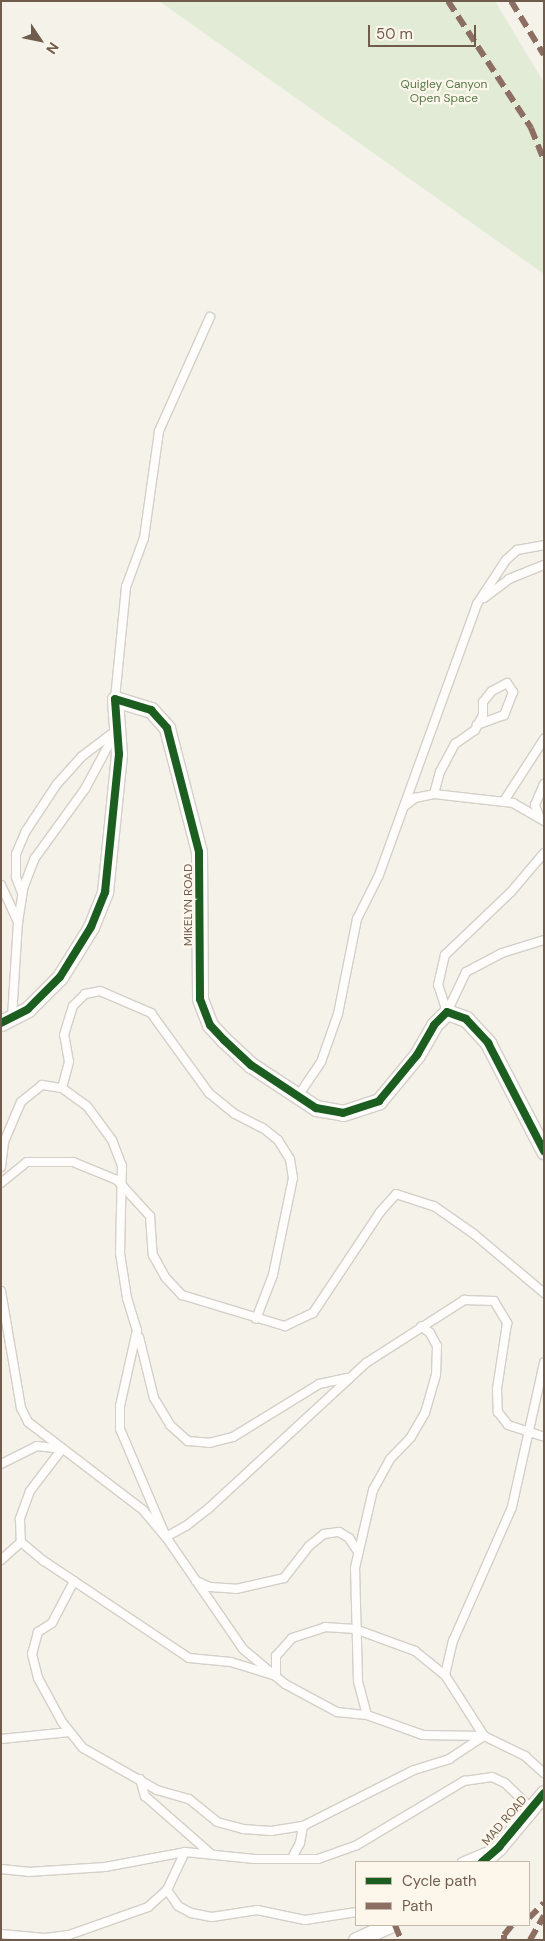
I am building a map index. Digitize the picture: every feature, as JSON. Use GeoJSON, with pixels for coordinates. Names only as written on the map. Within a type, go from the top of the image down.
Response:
{"type":"FeatureCollection","features":[{"type":"Feature","properties":{"kind":"street"},"geometry":{"type":"LineString","coordinates":[[7,1021],[28,1009],[60,977],[91,927],[105,892],[119,754],[115,699]]}},
{"type":"Feature","properties":{"kind":"street","name":"MIKELYN ROAD"},"geometry":{"type":"LineString","coordinates":[[115,699],[152,710],[167,728],[200,852],[200,999],[210,1025],[251,1065],[316,1108],[343,1113],[379,1101],[417,1055],[434,1025],[447,1012]]}},
{"type":"Feature","properties":{"kind":"street"},"geometry":{"type":"LineString","coordinates":[[447,1012],[466,1019],[488,1043],[544,1151]]}},
{"type":"Feature","properties":{"kind":"street","name":"MAD ROAD"},"geometry":{"type":"LineString","coordinates":[[483,1861],[499,1847],[544,1793]]}},
{"type":"Feature","properties":{"kind":"street"},"geometry":{"type":"LineString","coordinates":[[356,1940],[388,1926]]}},
{"type":"Feature","properties":{"kind":"lane"},"geometry":{"type":"LineString","coordinates":[[115,699],[126,587],[144,538],[159,432],[210,317]]}},
{"type":"Feature","properties":{"kind":"lane"},"geometry":{"type":"LineString","coordinates":[[298,1096],[321,1062],[338,1014],[357,919],[379,875],[477,604],[506,560],[517,550],[544,545]]}},
{"type":"Feature","properties":{"kind":"lane"},"geometry":{"type":"LineString","coordinates":[[477,604],[508,578],[544,565]]}},
{"type":"Feature","properties":{"kind":"lane"},"geometry":{"type":"LineString","coordinates":[[434,794],[440,772],[455,744],[477,725],[483,716],[483,702],[492,691],[507,683],[512,692],[504,715],[477,725]]}},
{"type":"Feature","properties":{"kind":"lane"},"geometry":{"type":"LineString","coordinates":[[7,1021],[22,894],[35,858],[85,789],[118,729]]}},
{"type":"Feature","properties":{"kind":"lane"},"geometry":{"type":"LineString","coordinates":[[22,894],[16,877],[16,854],[26,831],[57,784],[81,758],[118,729]]}},
{"type":"Feature","properties":{"kind":"lane"},"geometry":{"type":"LineString","coordinates":[[504,801],[544,739]]}},
{"type":"Feature","properties":{"kind":"lane"},"geometry":{"type":"LineString","coordinates":[[542,819],[535,805],[544,784]]}},
{"type":"Feature","properties":{"kind":"lane"},"geometry":{"type":"LineString","coordinates":[[403,808],[415,798],[434,794],[504,801],[525,808],[542,819]]}},
{"type":"Feature","properties":{"kind":"lane"},"geometry":{"type":"LineString","coordinates":[[447,1012],[438,985],[445,955],[540,863],[544,853]]}},
{"type":"Feature","properties":{"kind":"lane"},"geometry":{"type":"LineString","coordinates":[[1,885],[18,922]]}},
{"type":"Feature","properties":{"kind":"lane"},"geometry":{"type":"LineString","coordinates":[[447,1012],[466,972],[502,953],[544,940]]}},
{"type":"Feature","properties":{"kind":"lane"},"geometry":{"type":"LineString","coordinates":[[62,1088],[69,1062],[64,1035],[73,1006],[85,994],[100,991],[151,1013],[209,1093],[234,1114],[263,1128],[278,1140],[290,1159],[293,1178],[274,1274],[256,1319]]}},
{"type":"Feature","properties":{"kind":"lane"},"geometry":{"type":"LineString","coordinates":[[1,1167],[4,1142],[21,1102],[42,1085],[62,1088],[87,1106],[112,1140],[122,1166],[120,1253],[127,1298],[154,1398],[170,1425],[188,1441],[208,1443],[233,1436],[319,1384],[347,1378]]}},
{"type":"Feature","properties":{"kind":"lane"},"geometry":{"type":"LineString","coordinates":[[1,1183],[27,1162],[73,1162],[118,1180],[150,1216],[154,1255],[165,1277],[182,1295],[256,1319],[285,1326],[313,1313],[380,1212],[396,1194],[434,1206],[474,1234],[544,1293]]}},
{"type":"Feature","properties":{"kind":"lane"},"geometry":{"type":"LineString","coordinates":[[1,1291],[21,1408],[37,1432],[136,1504],[166,1537],[244,1649],[276,1676],[337,1712],[367,1716],[423,1735],[484,1736],[525,1756],[544,1773]]}},
{"type":"Feature","properties":{"kind":"lane"},"geometry":{"type":"LineString","coordinates":[[166,1537],[186,1526],[209,1508],[347,1378],[421,1326],[464,1300],[494,1302],[507,1323],[497,1388],[498,1412],[508,1425],[527,1433],[544,1437]]}},
{"type":"Feature","properties":{"kind":"lane"},"geometry":{"type":"LineString","coordinates":[[367,1716],[358,1681],[355,1629],[355,1568],[372,1490],[390,1459],[411,1437],[425,1413],[436,1375],[437,1346],[430,1334],[421,1326]]}},
{"type":"Feature","properties":{"kind":"lane"},"geometry":{"type":"LineString","coordinates":[[137,1330],[120,1406],[120,1429],[166,1537]]}},
{"type":"Feature","properties":{"kind":"lane"},"geometry":{"type":"LineString","coordinates":[[445,1674],[453,1642],[512,1506],[523,1468],[527,1433],[544,1363]]}},
{"type":"Feature","properties":{"kind":"lane"},"geometry":{"type":"LineString","coordinates":[[1,1464],[37,1446],[62,1449]]}},
{"type":"Feature","properties":{"kind":"lane"},"geometry":{"type":"LineString","coordinates":[[21,1542],[20,1519],[30,1491],[62,1449]]}},
{"type":"Feature","properties":{"kind":"lane"},"geometry":{"type":"LineString","coordinates":[[196,1581],[210,1587],[236,1589],[284,1578],[309,1546],[324,1534],[339,1532],[349,1538],[358,1552]]}},
{"type":"Feature","properties":{"kind":"lane"},"geometry":{"type":"LineString","coordinates":[[1,1560],[21,1542]]}},
{"type":"Feature","properties":{"kind":"lane"},"geometry":{"type":"LineString","coordinates":[[21,1542],[74,1581],[189,1658],[231,1662],[276,1676]]}},
{"type":"Feature","properties":{"kind":"lane"},"geometry":{"type":"LineString","coordinates":[[74,1581],[52,1624],[38,1632],[32,1654],[38,1678],[70,1732],[83,1748],[157,1790],[188,1799],[217,1822],[243,1828],[271,1830],[303,1826],[414,1770],[449,1759],[484,1736]]}},
{"type":"Feature","properties":{"kind":"lane"},"geometry":{"type":"LineString","coordinates":[[276,1676],[276,1656],[292,1638],[325,1627],[355,1629],[415,1651],[445,1674],[484,1736]]}},
{"type":"Feature","properties":{"kind":"lane"},"geometry":{"type":"LineString","coordinates":[[1,1739],[70,1732]]}},
{"type":"Feature","properties":{"kind":"lane"},"geometry":{"type":"LineString","coordinates":[[1,1869],[28,1872],[105,1867],[185,1852],[255,1859],[318,1859],[357,1845],[464,1781],[492,1777],[505,1784],[531,1808]]}},
{"type":"Feature","properties":{"kind":"lane"},"geometry":{"type":"LineString","coordinates":[[140,1779],[145,1796],[212,1855]]}},
{"type":"Feature","properties":{"kind":"lane"},"geometry":{"type":"LineString","coordinates":[[292,1858],[300,1843],[303,1826]]}},
{"type":"Feature","properties":{"kind":"lane"},"geometry":{"type":"LineString","coordinates":[[464,1861],[499,1847]]}},
{"type":"Feature","properties":{"kind":"lane"},"geometry":{"type":"LineString","coordinates":[[1,1934],[45,1938],[69,1935],[148,1907],[167,1890],[185,1852]]}},
{"type":"Feature","properties":{"kind":"lane"},"geometry":{"type":"LineString","coordinates":[[167,1890],[178,1906],[191,1913],[212,1917],[257,1910],[305,1920],[355,1912]]}},
{"type":"Feature","properties":{"kind":"green space","name":"Quigley Canyon Open Space"},"geometry":{"type":"Polygon","coordinates":[[[159,1],[495,1],[544,83],[544,274],[159,1]]]}},
{"type":"Feature","properties":{"kind":"marked path"},"geometry":{"type":"LineString","coordinates":[[448,1],[531,128],[544,161]]}},
{"type":"Feature","properties":{"kind":"marked path"},"geometry":{"type":"LineString","coordinates":[[511,1],[544,55]]}},
{"type":"Feature","properties":{"kind":"marked path"},"geometry":{"type":"LineString","coordinates":[[530,1917],[544,1903]]}},
{"type":"Feature","properties":{"kind":"marked path"},"geometry":{"type":"LineString","coordinates":[[530,1940],[544,1916]]}},
{"type":"Feature","properties":{"kind":"marked path"},"geometry":{"type":"LineString","coordinates":[[395,1926],[401,1940]]}},
{"type":"Feature","properties":{"kind":"marked path"},"geometry":{"type":"LineString","coordinates":[[504,1940],[504,1935],[511,1926]]}},
{"type":"Feature","properties":{"kind":"cycle path"},"geometry":{"type":"LineString","coordinates":[[1,1023],[28,1009],[60,977],[91,927],[105,892],[119,754],[115,699],[151,710],[167,728],[199,852],[200,999],[210,1025],[224,1040],[251,1065],[316,1108],[343,1113],[379,1101],[417,1055],[434,1025],[447,1012],[466,1019],[488,1043],[544,1151]]}},
{"type":"Feature","properties":{"kind":"cycle path"},"geometry":{"type":"LineString","coordinates":[[483,1861],[499,1847],[544,1793]]}}]}
